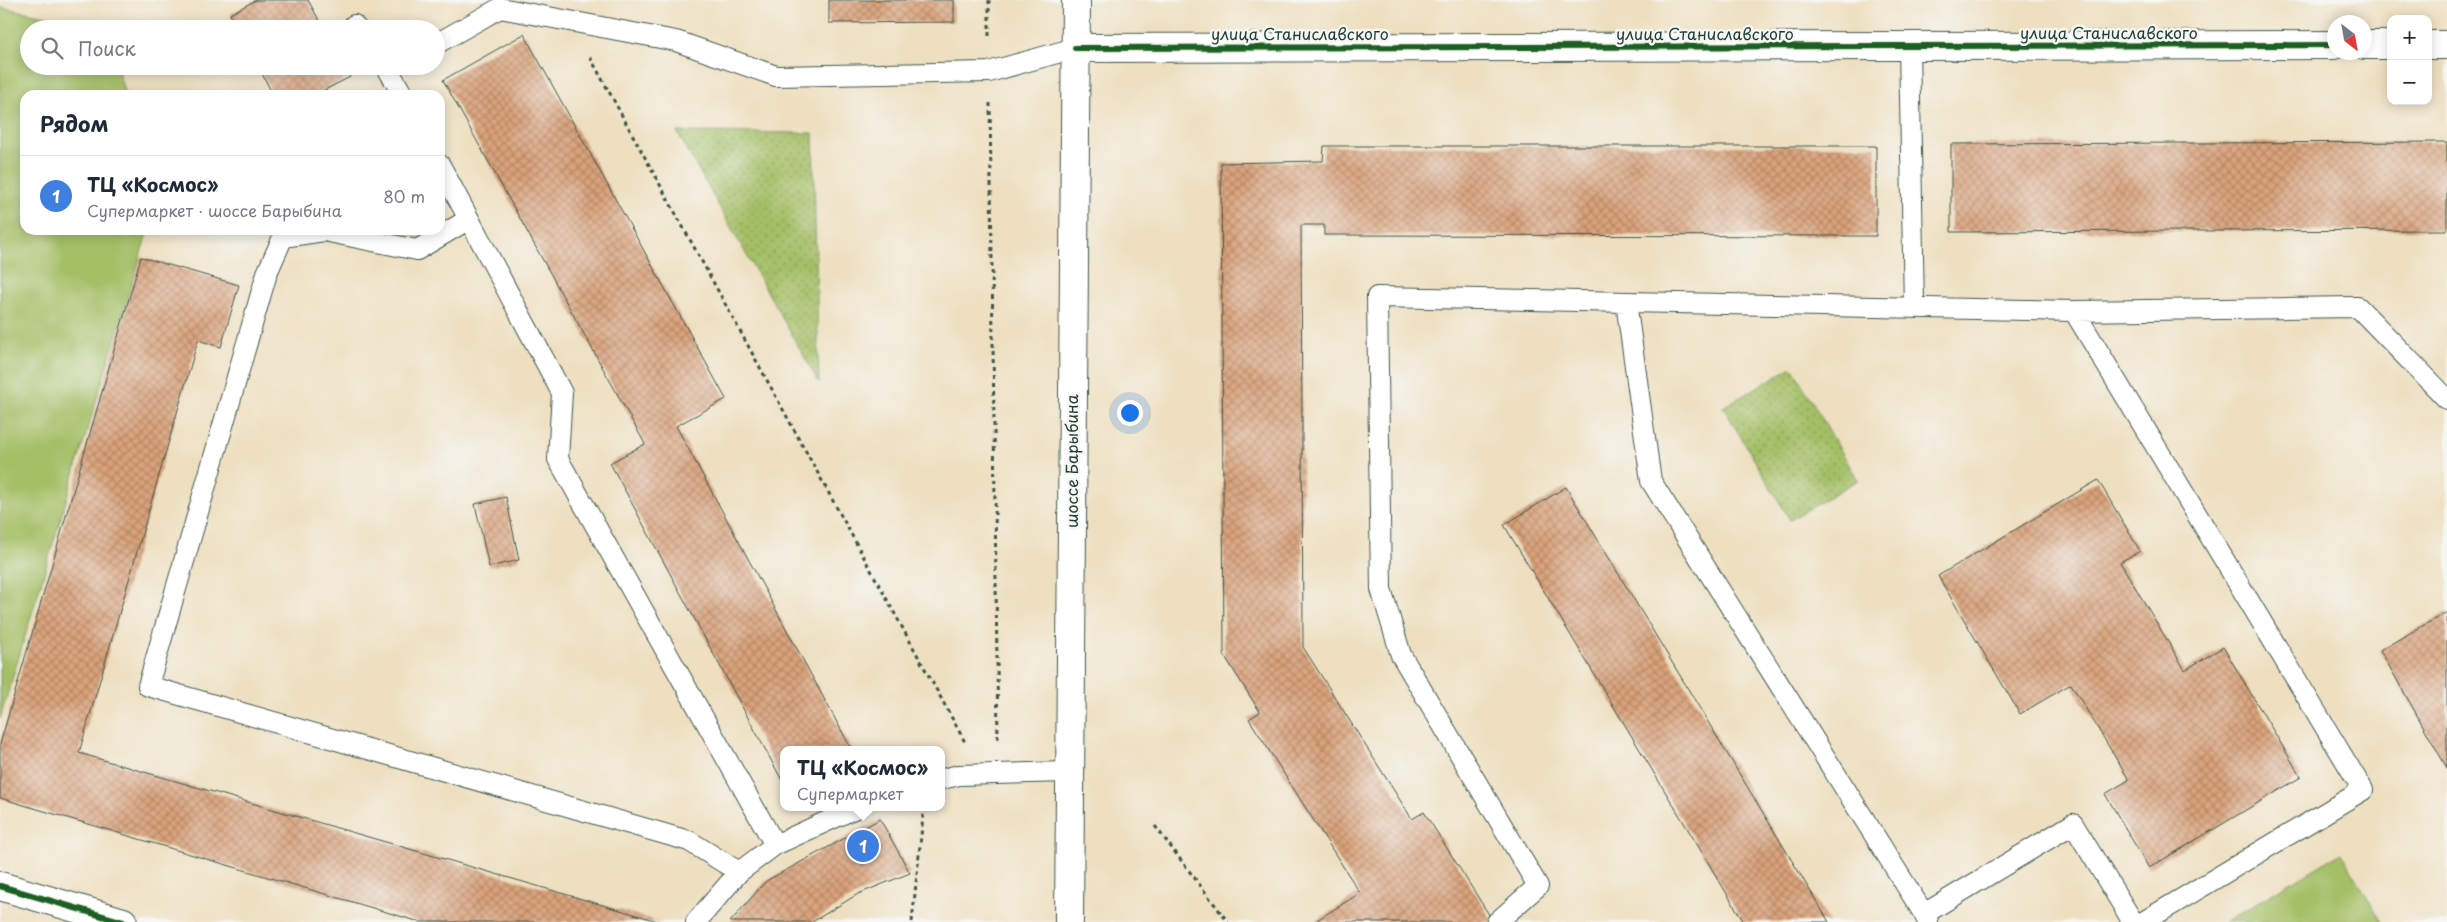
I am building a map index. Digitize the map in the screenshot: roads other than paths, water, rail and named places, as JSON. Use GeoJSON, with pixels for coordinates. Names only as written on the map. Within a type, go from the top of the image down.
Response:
{"type":"FeatureCollection","features":[{"type":"Feature","properties":{"kind":"street","name":"шоссе Барыбина"},"geometry":{"type":"LineString","coordinates":[[1069,922],[1074,48],[1076,0]]}},
{"type":"Feature","properties":{"kind":"street","name":"улица Станиславского"},"geometry":{"type":"LineString","coordinates":[[1074,48],[2327,45]]}},
{"type":"Feature","properties":{"kind":"street"},"geometry":{"type":"LineString","coordinates":[[2372,45],[2387,45]]}},
{"type":"Feature","properties":{"kind":"street"},"geometry":{"type":"LineString","coordinates":[[2432,45],[2447,45]]}},
{"type":"Feature","properties":{"kind":"street"},"geometry":{"type":"LineString","coordinates":[[0,886],[124,922]]}},
{"type":"Feature","properties":{"kind":"lane"},"geometry":{"type":"LineString","coordinates":[[445,39],[500,8],[676,41],[776,76],[989,72],[1074,48]]}},
{"type":"Feature","properties":{"kind":"lane"},"geometry":{"type":"LineString","coordinates":[[1909,46],[1914,308]]}},
{"type":"Feature","properties":{"kind":"lane"},"geometry":{"type":"LineString","coordinates":[[394,75],[401,90]]}},
{"type":"Feature","properties":{"kind":"lane"},"geometry":{"type":"LineString","coordinates":[[445,174],[562,393],[558,459],[775,844]]}},
{"type":"Feature","properties":{"kind":"lane"},"geometry":{"type":"LineString","coordinates":[[445,233],[469,219]]}},
{"type":"Feature","properties":{"kind":"lane"},"geometry":{"type":"LineString","coordinates":[[293,235],[283,236],[267,273],[148,686],[689,841],[739,872]]}},
{"type":"Feature","properties":{"kind":"lane"},"geometry":{"type":"LineString","coordinates":[[339,235],[416,250],[442,235]]}},
{"type":"Feature","properties":{"kind":"lane"},"geometry":{"type":"LineString","coordinates":[[1497,922],[1538,886],[1401,655],[1381,589],[1377,297],[2074,311],[2358,307],[2447,399]]}},
{"type":"Feature","properties":{"kind":"lane"},"geometry":{"type":"LineString","coordinates":[[1626,302],[1651,482],[1926,918],[2073,824],[2133,922]]}},
{"type":"Feature","properties":{"kind":"lane"},"geometry":{"type":"LineString","coordinates":[[2074,311],[2363,790],[2143,922]]}},
{"type":"Feature","properties":{"kind":"lane"},"geometry":{"type":"LineString","coordinates":[[945,778],[999,768],[1069,772]]}},
{"type":"Feature","properties":{"kind":"lane"},"geometry":{"type":"LineString","coordinates":[[696,922],[739,872],[775,844],[849,811]]}},
{"type":"Feature","properties":{"kind":"place","name":"ТЦ «Космос»"},"geometry":{"type":"Point","coordinates":[863,846]}}]}
